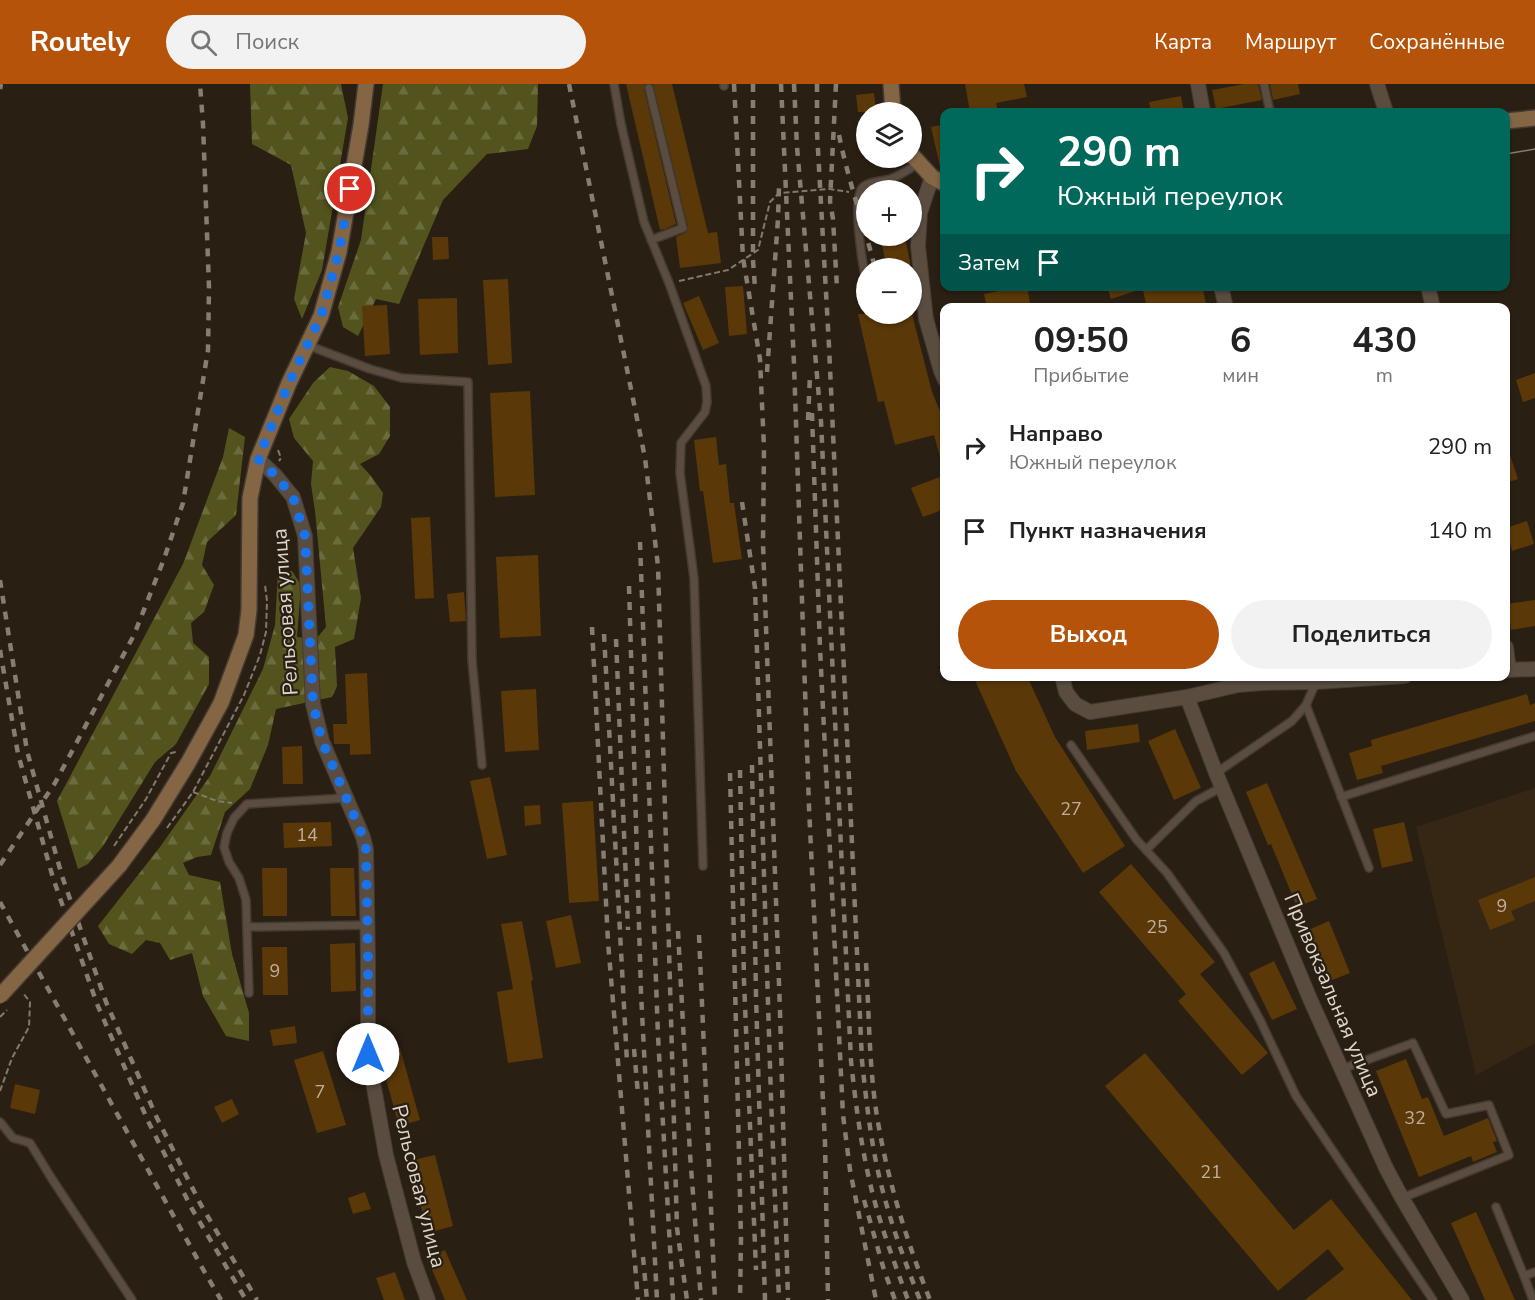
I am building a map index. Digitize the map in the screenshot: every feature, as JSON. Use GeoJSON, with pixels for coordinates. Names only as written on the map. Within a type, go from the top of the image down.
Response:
{"type":"FeatureCollection","features":[{"type":"Feature","properties":{"kind":"street"},"geometry":{"type":"LineString","coordinates":[[0,996],[119,866],[153,820],[221,703],[246,634],[249,610],[249,498],[258,459],[289,383],[321,316],[339,252],[366,84]]}},
{"type":"Feature","properties":{"kind":"street"},"geometry":{"type":"LineString","coordinates":[[891,84],[892,102]]}},
{"type":"Feature","properties":{"kind":"street"},"geometry":{"type":"LineString","coordinates":[[1198,84],[1202,108]]}},
{"type":"Feature","properties":{"kind":"street"},"geometry":{"type":"LineString","coordinates":[[1377,84],[1385,108]]}},
{"type":"Feature","properties":{"kind":"street"},"geometry":{"type":"LineString","coordinates":[[1510,121],[1535,118]]}},
{"type":"Feature","properties":{"kind":"street"},"geometry":{"type":"LineString","coordinates":[[922,165],[939,181],[920,213],[918,246],[926,318],[940,367]]}},
{"type":"Feature","properties":{"kind":"street","name":"Рельсовая улица"},"geometry":{"type":"LineString","coordinates":[[258,459],[293,497],[305,536],[313,704],[322,741],[366,849],[368,1054],[386,1155],[414,1262],[428,1300]]}},
{"type":"Feature","properties":{"kind":"street"},"geometry":{"type":"LineString","coordinates":[[1510,670],[1535,669]]}},
{"type":"Feature","properties":{"kind":"street"},"geometry":{"type":"LineString","coordinates":[[1063,681],[1066,692],[1075,704],[1090,712],[1187,697],[1238,685],[1290,681]]}},
{"type":"Feature","properties":{"kind":"street","name":"Привокзальная улица"},"geometry":{"type":"LineString","coordinates":[[1187,697],[1216,773],[1310,999],[1386,1168],[1462,1300]]}},
{"type":"Feature","properties":{"kind":"lane"},"geometry":{"type":"LineString","coordinates":[[614,84],[644,222],[669,283],[706,386],[705,412],[681,443],[680,473],[694,578],[703,866]]}},
{"type":"Feature","properties":{"kind":"lane"},"geometry":{"type":"LineString","coordinates":[[1264,84],[1269,108]]}},
{"type":"Feature","properties":{"kind":"lane"},"geometry":{"type":"LineString","coordinates":[[649,88],[683,228],[651,240]]}},
{"type":"Feature","properties":{"kind":"lane"},"geometry":{"type":"LineString","coordinates":[[886,180],[901,175],[907,168]]}},
{"type":"Feature","properties":{"kind":"lane"},"geometry":{"type":"LineString","coordinates":[[307,345],[370,369],[402,378],[468,382],[472,660],[482,765]]}},
{"type":"Feature","properties":{"kind":"lane"},"geometry":{"type":"LineString","coordinates":[[1216,773],[1292,721],[1306,705],[1315,681]]}},
{"type":"Feature","properties":{"kind":"lane"},"geometry":{"type":"LineString","coordinates":[[1306,705],[1369,868]]}},
{"type":"Feature","properties":{"kind":"lane"},"geometry":{"type":"LineString","coordinates":[[1341,797],[1535,736]]}},
{"type":"Feature","properties":{"kind":"lane"},"geometry":{"type":"LineString","coordinates":[[1071,745],[1136,839],[1167,873],[1224,953],[1260,1020],[1296,1096],[1433,1300]]}},
{"type":"Feature","properties":{"kind":"lane"},"geometry":{"type":"LineString","coordinates":[[1146,850],[1196,801],[1222,787]]}},
{"type":"Feature","properties":{"kind":"lane"},"geometry":{"type":"LineString","coordinates":[[249,993],[246,900],[239,878],[229,862],[224,847],[234,818],[247,804],[346,798]]}},
{"type":"Feature","properties":{"kind":"lane"},"geometry":{"type":"LineString","coordinates":[[247,927],[368,926]]}},
{"type":"Feature","properties":{"kind":"lane"},"geometry":{"type":"LineString","coordinates":[[1342,1070],[1413,1043],[1446,1114],[1489,1105],[1509,1155],[1402,1198]]}},
{"type":"Feature","properties":{"kind":"lane"},"geometry":{"type":"LineString","coordinates":[[0,1122],[13,1137],[30,1143],[132,1300]]}},
{"type":"Feature","properties":{"kind":"lane"},"geometry":{"type":"LineString","coordinates":[[1496,1207],[1533,1300]]}},
{"type":"Feature","properties":{"kind":"lane"},"geometry":{"type":"LineString","coordinates":[[1524,1276],[1535,1272]]}},
{"type":"Feature","properties":{"kind":"path"},"geometry":{"type":"LineString","coordinates":[[669,283],[728,270],[758,250],[770,202],[779,193],[830,189],[856,192]]}},
{"type":"Feature","properties":{"kind":"path"},"geometry":{"type":"LineString","coordinates":[[273,473],[281,458],[278,449]]}},
{"type":"Feature","properties":{"kind":"path"},"geometry":{"type":"LineString","coordinates":[[247,804],[217,801],[193,792],[244,695],[260,655],[266,632],[267,601],[264,578]]}},
{"type":"Feature","properties":{"kind":"path"},"geometry":{"type":"LineString","coordinates":[[114,846],[146,799],[171,753],[196,749]]}},
{"type":"Feature","properties":{"kind":"path"},"geometry":{"type":"LineString","coordinates":[[0,1091],[12,1058],[29,1027],[30,1002],[23,993]]}},
{"type":"Feature","properties":{"kind":"shaded area"},"geometry":{"type":"Polygon","coordinates":[[[1535,788],[1535,1043],[1476,1075],[1416,827],[1535,788]]]}},
{"type":"Feature","properties":{"kind":"green space"},"geometry":{"type":"Polygon","coordinates":[[[250,84],[341,84],[348,118],[322,270],[302,319],[294,299],[306,233],[291,165],[252,144],[250,84]]]}},
{"type":"Feature","properties":{"kind":"green space"},"geometry":{"type":"Polygon","coordinates":[[[383,84],[538,84],[537,126],[528,149],[487,154],[443,200],[399,304],[376,299],[358,336],[343,327],[338,307],[361,240],[383,84]]]}},
{"type":"Feature","properties":{"kind":"green space"},"geometry":{"type":"Polygon","coordinates":[[[330,367],[348,371],[374,386],[390,407],[390,436],[379,454],[360,464],[383,493],[381,507],[353,548],[361,598],[354,639],[335,647],[337,686],[332,697],[276,709],[268,745],[250,789],[225,812],[211,855],[197,857],[183,863],[189,875],[220,882],[232,954],[249,1013],[249,1041],[226,1036],[203,996],[192,953],[170,960],[160,943],[146,940],[132,954],[109,944],[98,926],[160,847],[210,776],[263,669],[275,625],[278,572],[292,571],[301,585],[297,637],[316,639],[326,627],[311,484],[313,461],[294,438],[289,419],[313,383],[330,367]]]}},
{"type":"Feature","properties":{"kind":"green space"},"geometry":{"type":"Polygon","coordinates":[[[229,428],[245,437],[236,515],[207,542],[202,565],[214,585],[204,612],[191,623],[193,643],[209,657],[209,684],[176,744],[155,762],[103,846],[88,864],[78,869],[57,801],[183,564],[223,457],[229,428]]]}},
{"type":"Feature","properties":{"kind":"building"},"geometry":{"type":"Polygon","coordinates":[[[626,84],[645,84],[644,89],[676,224],[665,229],[660,230],[626,84]]]}},
{"type":"Feature","properties":{"kind":"building"},"geometry":{"type":"Polygon","coordinates":[[[653,84],[672,84],[708,233],[717,232],[721,263],[680,268],[676,237],[687,232],[688,227],[653,84]]]}},
{"type":"Feature","properties":{"kind":"building"},"geometry":{"type":"Polygon","coordinates":[[[965,84],[1024,84],[1027,97],[996,103],[997,108],[969,108],[965,84]]]}},
{"type":"Feature","properties":{"kind":"building"},"geometry":{"type":"Polygon","coordinates":[[[1244,84],[1258,84],[1262,100],[1216,108],[1212,90],[1244,84]]]}},
{"type":"Feature","properties":{"kind":"building"},"geometry":{"type":"Polygon","coordinates":[[[1270,84],[1298,84],[1300,94],[1273,100],[1270,84]]]}},
{"type":"Feature","properties":{"kind":"building"},"geometry":{"type":"Polygon","coordinates":[[[874,93],[875,102],[857,102],[856,95],[874,93]]]}},
{"type":"Feature","properties":{"kind":"building"},"geometry":{"type":"Polygon","coordinates":[[[1181,96],[1183,108],[1150,108],[1149,102],[1181,96]]]}},
{"type":"Feature","properties":{"kind":"building"},"geometry":{"type":"Polygon","coordinates":[[[940,125],[940,167],[931,127],[940,125]]]}},
{"type":"Feature","properties":{"kind":"building"},"geometry":{"type":"Polygon","coordinates":[[[432,237],[448,237],[449,259],[433,260],[432,237]]]}},
{"type":"Feature","properties":{"kind":"building"},"geometry":{"type":"Polygon","coordinates":[[[882,246],[907,246],[909,258],[885,258],[882,246]]]}},
{"type":"Feature","properties":{"kind":"building"},"geometry":{"type":"Polygon","coordinates":[[[508,279],[512,363],[488,365],[483,280],[508,279]]]}},
{"type":"Feature","properties":{"kind":"building"},"geometry":{"type":"Polygon","coordinates":[[[743,286],[747,334],[729,336],[725,287],[743,286]]]}},
{"type":"Feature","properties":{"kind":"building"},"geometry":{"type":"Polygon","coordinates":[[[999,291],[1028,291],[1030,303],[986,303],[984,294],[999,291]]]}},
{"type":"Feature","properties":{"kind":"building"},"geometry":{"type":"Polygon","coordinates":[[[1109,291],[1135,291],[1111,299],[1109,291]]]}},
{"type":"Feature","properties":{"kind":"building"},"geometry":{"type":"Polygon","coordinates":[[[1143,291],[1203,291],[1206,303],[1146,303],[1143,291]]]}},
{"type":"Feature","properties":{"kind":"building"},"geometry":{"type":"Polygon","coordinates":[[[699,296],[719,343],[703,350],[683,303],[699,296]]]}},
{"type":"Feature","properties":{"kind":"building"},"geometry":{"type":"Polygon","coordinates":[[[457,298],[458,353],[420,355],[418,299],[457,298]]]}},
{"type":"Feature","properties":{"kind":"building"},"geometry":{"type":"Polygon","coordinates":[[[387,305],[390,354],[365,356],[362,306],[387,305]]]}},
{"type":"Feature","properties":{"kind":"building"},"geometry":{"type":"Polygon","coordinates":[[[860,324],[915,324],[932,392],[940,411],[940,457],[934,435],[895,445],[884,401],[878,402],[860,324]]]}},
{"type":"Feature","properties":{"kind":"building"},"geometry":{"type":"Polygon","coordinates":[[[1535,373],[1535,398],[1523,402],[1516,380],[1535,373]]]}},
{"type":"Feature","properties":{"kind":"building"},"geometry":{"type":"Polygon","coordinates":[[[530,391],[535,495],[495,497],[490,393],[530,391]]]}},
{"type":"Feature","properties":{"kind":"building"},"geometry":{"type":"Polygon","coordinates":[[[716,437],[719,465],[726,464],[730,503],[734,503],[742,559],[713,563],[703,491],[700,491],[694,440],[716,437]]]}},
{"type":"Feature","properties":{"kind":"building"},"geometry":{"type":"Polygon","coordinates":[[[1510,455],[1518,479],[1510,482],[1510,455]]]}},
{"type":"Feature","properties":{"kind":"building"},"geometry":{"type":"Polygon","coordinates":[[[940,477],[940,511],[923,517],[911,488],[940,477]]]}},
{"type":"Feature","properties":{"kind":"building"},"geometry":{"type":"Polygon","coordinates":[[[430,517],[434,598],[415,599],[411,518],[430,517]]]}},
{"type":"Feature","properties":{"kind":"building"},"geometry":{"type":"Polygon","coordinates":[[[1527,521],[1534,544],[1512,551],[1510,527],[1527,521]]]}},
{"type":"Feature","properties":{"kind":"building"},"geometry":{"type":"Polygon","coordinates":[[[538,555],[541,636],[500,638],[496,557],[538,555]]]}},
{"type":"Feature","properties":{"kind":"building"},"geometry":{"type":"Polygon","coordinates":[[[464,592],[466,621],[450,622],[447,594],[464,592]]]}},
{"type":"Feature","properties":{"kind":"building"},"geometry":{"type":"Polygon","coordinates":[[[1535,600],[1535,626],[1511,630],[1510,604],[1535,600]]]}},
{"type":"Feature","properties":{"kind":"building"},"geometry":{"type":"Polygon","coordinates":[[[367,673],[371,754],[350,755],[350,744],[334,744],[333,724],[347,724],[345,674],[367,673]]]}},
{"type":"Feature","properties":{"kind":"building"},"geometry":{"type":"Polygon","coordinates":[[[975,681],[1029,681],[1055,737],[1125,846],[1083,873],[1016,771],[975,681]]]}},
{"type":"Feature","properties":{"kind":"building"},"geometry":{"type":"Polygon","coordinates":[[[536,689],[539,750],[505,752],[501,691],[536,689]]]}},
{"type":"Feature","properties":{"kind":"building"},"geometry":{"type":"Polygon","coordinates":[[[1527,694],[1530,705],[1535,703],[1535,721],[1381,766],[1383,773],[1357,780],[1349,753],[1372,746],[1371,740],[1527,694]]]}},
{"type":"Feature","properties":{"kind":"building"},"geometry":{"type":"Polygon","coordinates":[[[1138,724],[1140,742],[1087,750],[1085,731],[1138,724]]]}},
{"type":"Feature","properties":{"kind":"building"},"geometry":{"type":"Polygon","coordinates":[[[1175,729],[1201,788],[1174,800],[1148,741],[1175,729]]]}},
{"type":"Feature","properties":{"kind":"building"},"geometry":{"type":"Polygon","coordinates":[[[302,746],[303,784],[283,784],[282,747],[302,746]]]}},
{"type":"Feature","properties":{"kind":"building"},"geometry":{"type":"Polygon","coordinates":[[[490,777],[507,855],[487,859],[470,781],[490,777]]]}},
{"type":"Feature","properties":{"kind":"building"},"geometry":{"type":"Polygon","coordinates":[[[1267,783],[1317,899],[1297,907],[1246,792],[1267,783]]]}},
{"type":"Feature","properties":{"kind":"building"},"geometry":{"type":"Polygon","coordinates":[[[593,801],[599,901],[569,903],[562,803],[593,801]]]}},
{"type":"Feature","properties":{"kind":"building"},"geometry":{"type":"Polygon","coordinates":[[[540,805],[541,824],[525,826],[524,806],[540,805]]]}},
{"type":"Feature","properties":{"kind":"building"},"geometry":{"type":"Polygon","coordinates":[[[331,822],[332,846],[284,848],[283,823],[331,822]]]}},
{"type":"Feature","properties":{"kind":"building"},"geometry":{"type":"Polygon","coordinates":[[[1404,822],[1413,861],[1382,868],[1373,829],[1404,822]]]}},
{"type":"Feature","properties":{"kind":"building"},"geometry":{"type":"Polygon","coordinates":[[[1131,864],[1215,962],[1200,974],[1268,1053],[1242,1075],[1178,1001],[1186,994],[1099,892],[1131,864]]]}},
{"type":"Feature","properties":{"kind":"building"},"geometry":{"type":"Polygon","coordinates":[[[262,868],[287,868],[287,916],[263,916],[262,868]]]}},
{"type":"Feature","properties":{"kind":"building"},"geometry":{"type":"Polygon","coordinates":[[[330,868],[354,868],[356,916],[331,916],[330,868]]]}},
{"type":"Feature","properties":{"kind":"building"},"geometry":{"type":"Polygon","coordinates":[[[1535,877],[1535,901],[1511,911],[1515,920],[1490,930],[1478,900],[1535,877]]]}},
{"type":"Feature","properties":{"kind":"building"},"geometry":{"type":"Polygon","coordinates":[[[571,915],[581,963],[556,968],[546,921],[571,915]]]}},
{"type":"Feature","properties":{"kind":"building"},"geometry":{"type":"Polygon","coordinates":[[[522,921],[533,980],[531,981],[543,1058],[508,1063],[497,992],[513,989],[501,924],[522,921]]]}},
{"type":"Feature","properties":{"kind":"building"},"geometry":{"type":"Polygon","coordinates":[[[1329,921],[1350,973],[1327,982],[1306,931],[1329,921]]]}},
{"type":"Feature","properties":{"kind":"building"},"geometry":{"type":"Polygon","coordinates":[[[355,943],[356,991],[331,992],[330,944],[355,943]]]}},
{"type":"Feature","properties":{"kind":"building"},"geometry":{"type":"Polygon","coordinates":[[[262,947],[287,947],[288,995],[263,995],[262,947]]]}},
{"type":"Feature","properties":{"kind":"building"},"geometry":{"type":"Polygon","coordinates":[[[1274,961],[1297,1009],[1272,1020],[1249,973],[1274,961]]]}},
{"type":"Feature","properties":{"kind":"building"},"geometry":{"type":"Polygon","coordinates":[[[295,1026],[297,1043],[273,1046],[270,1030],[295,1026]]]}},
{"type":"Feature","properties":{"kind":"building"},"geometry":{"type":"Polygon","coordinates":[[[400,1048],[420,1120],[399,1126],[379,1054],[400,1048]]]}},
{"type":"Feature","properties":{"kind":"building"},"geometry":{"type":"Polygon","coordinates":[[[323,1051],[346,1125],[317,1133],[294,1060],[323,1051]]]}},
{"type":"Feature","properties":{"kind":"building"},"geometry":{"type":"Polygon","coordinates":[[[1145,1053],[1294,1230],[1331,1199],[1412,1300],[1305,1300],[1344,1269],[1328,1249],[1278,1291],[1105,1086],[1145,1053]]]}},
{"type":"Feature","properties":{"kind":"building"},"geometry":{"type":"Polygon","coordinates":[[[1406,1059],[1422,1099],[1428,1097],[1444,1136],[1488,1118],[1497,1141],[1493,1142],[1497,1152],[1473,1162],[1471,1156],[1419,1177],[1376,1071],[1406,1059]]]}},
{"type":"Feature","properties":{"kind":"building"},"geometry":{"type":"Polygon","coordinates":[[[15,1084],[40,1090],[35,1114],[10,1108],[15,1084]]]}},
{"type":"Feature","properties":{"kind":"building"},"geometry":{"type":"Polygon","coordinates":[[[232,1099],[239,1114],[222,1123],[214,1107],[232,1099]]]}},
{"type":"Feature","properties":{"kind":"building"},"geometry":{"type":"Polygon","coordinates":[[[435,1155],[453,1226],[428,1233],[409,1161],[435,1155]]]}},
{"type":"Feature","properties":{"kind":"building"},"geometry":{"type":"Polygon","coordinates":[[[365,1192],[371,1209],[353,1214],[348,1198],[365,1192]]]}},
{"type":"Feature","properties":{"kind":"building"},"geometry":{"type":"Polygon","coordinates":[[[1476,1212],[1515,1300],[1485,1300],[1451,1223],[1476,1212]]]}},
{"type":"Feature","properties":{"kind":"building"},"geometry":{"type":"Polygon","coordinates":[[[445,1250],[467,1300],[445,1300],[427,1258],[445,1250]]]}},
{"type":"Feature","properties":{"kind":"building"},"geometry":{"type":"Polygon","coordinates":[[[395,1272],[405,1300],[384,1300],[376,1278],[395,1272]]]}},
{"type":"Feature","properties":{"kind":"tram line"},"geometry":{"type":"LineString","coordinates":[[1510,153],[1535,149]]}},
{"type":"Feature","properties":{"kind":"railway"},"geometry":{"type":"LineString","coordinates":[[0,89],[1,84]]}},
{"type":"Feature","properties":{"kind":"railway"},"geometry":{"type":"LineString","coordinates":[[0,865],[55,783],[134,635],[183,503],[208,350],[209,288],[200,84]]}},
{"type":"Feature","properties":{"kind":"railway"},"geometry":{"type":"LineString","coordinates":[[569,84],[645,458],[658,566],[677,1228],[687,1300]]}},
{"type":"Feature","properties":{"kind":"railway"},"geometry":{"type":"LineString","coordinates":[[734,84],[743,258],[760,359],[764,448],[763,544],[788,1300]]}},
{"type":"Feature","properties":{"kind":"railway"},"geometry":{"type":"LineString","coordinates":[[753,84],[755,288]]}},
{"type":"Feature","properties":{"kind":"railway"},"geometry":{"type":"LineString","coordinates":[[781,84],[794,364],[809,807],[825,1143],[828,1300]]}},
{"type":"Feature","properties":{"kind":"railway"},"geometry":{"type":"LineString","coordinates":[[794,84],[797,147],[821,421],[851,1061],[860,1130],[870,1182],[881,1224],[908,1300]]}},
{"type":"Feature","properties":{"kind":"railway"},"geometry":{"type":"LineString","coordinates":[[817,84],[817,132],[862,1061],[870,1130],[880,1182],[920,1300]]}},
{"type":"Feature","properties":{"kind":"railway"},"geometry":{"type":"LineString","coordinates":[[836,84],[830,201],[837,288]]}},
{"type":"Feature","properties":{"kind":"railway"},"geometry":{"type":"LineString","coordinates":[[839,135],[872,258]]}},
{"type":"Feature","properties":{"kind":"railway"},"geometry":{"type":"LineString","coordinates":[[767,372],[779,186]]}},
{"type":"Feature","properties":{"kind":"railway"},"geometry":{"type":"LineString","coordinates":[[808,420],[810,375]]}},
{"type":"Feature","properties":{"kind":"railway"},"geometry":{"type":"LineString","coordinates":[[812,413],[820,648],[843,1115],[850,1170],[876,1300]]}},
{"type":"Feature","properties":{"kind":"railway"},"geometry":{"type":"LineString","coordinates":[[742,502],[755,588],[779,1300]]}},
{"type":"Feature","properties":{"kind":"railway"},"geometry":{"type":"LineString","coordinates":[[640,542],[658,1036],[673,1300]]}},
{"type":"Feature","properties":{"kind":"railway"},"geometry":{"type":"LineString","coordinates":[[0,580],[27,751],[62,876],[106,1002],[157,1118],[201,1205],[257,1300]]}},
{"type":"Feature","properties":{"kind":"railway"},"geometry":{"type":"LineString","coordinates":[[629,586],[641,993],[657,1300]]}},
{"type":"Feature","properties":{"kind":"railway"},"geometry":{"type":"LineString","coordinates":[[592,627],[608,942],[638,1300]]}},
{"type":"Feature","properties":{"kind":"railway"},"geometry":{"type":"LineString","coordinates":[[604,634],[627,1062]]}},
{"type":"Feature","properties":{"kind":"railway"},"geometry":{"type":"LineString","coordinates":[[616,639],[628,930]]}},
{"type":"Feature","properties":{"kind":"railway"},"geometry":{"type":"LineString","coordinates":[[0,650],[18,754],[53,878],[97,1004],[148,1121],[192,1209],[246,1300]]}},
{"type":"Feature","properties":{"kind":"railway"},"geometry":{"type":"LineString","coordinates":[[752,765],[765,1300]]}},
{"type":"Feature","properties":{"kind":"railway"},"geometry":{"type":"LineString","coordinates":[[740,770],[744,981],[756,1270]]}},
{"type":"Feature","properties":{"kind":"railway"},"geometry":{"type":"LineString","coordinates":[[730,773],[741,1239],[740,1300]]}},
{"type":"Feature","properties":{"kind":"railway"},"geometry":{"type":"LineString","coordinates":[[0,902],[221,1300]]}},
{"type":"Feature","properties":{"kind":"railway"},"geometry":{"type":"LineString","coordinates":[[678,931],[690,1154],[701,1300]]}},
{"type":"Feature","properties":{"kind":"railway"},"geometry":{"type":"LineString","coordinates":[[699,935],[715,1300]]}},
{"type":"Feature","properties":{"kind":"railway"},"geometry":{"type":"LineString","coordinates":[[866,963],[872,1074],[880,1135],[898,1207],[930,1300]]}},
{"type":"Feature","properties":{"kind":"railway"},"geometry":{"type":"LineString","coordinates":[[634,1049],[638,1094]]}},
{"type":"Feature","properties":{"kind":"railway"},"geometry":{"type":"LineString","coordinates":[[864,1200],[895,1300]]}},
{"type":"Feature","properties":{"kind":"railway"},"geometry":{"type":"LineString","coordinates":[[643,1257],[647,1300]]}},
{"type":"Feature","properties":{"kind":"route"},"geometry":{"type":"LineString","coordinates":[[350,189],[339,252],[321,316],[289,383],[258,459],[293,497],[305,536],[313,704],[322,741],[366,849],[368,1054]]}}]}
